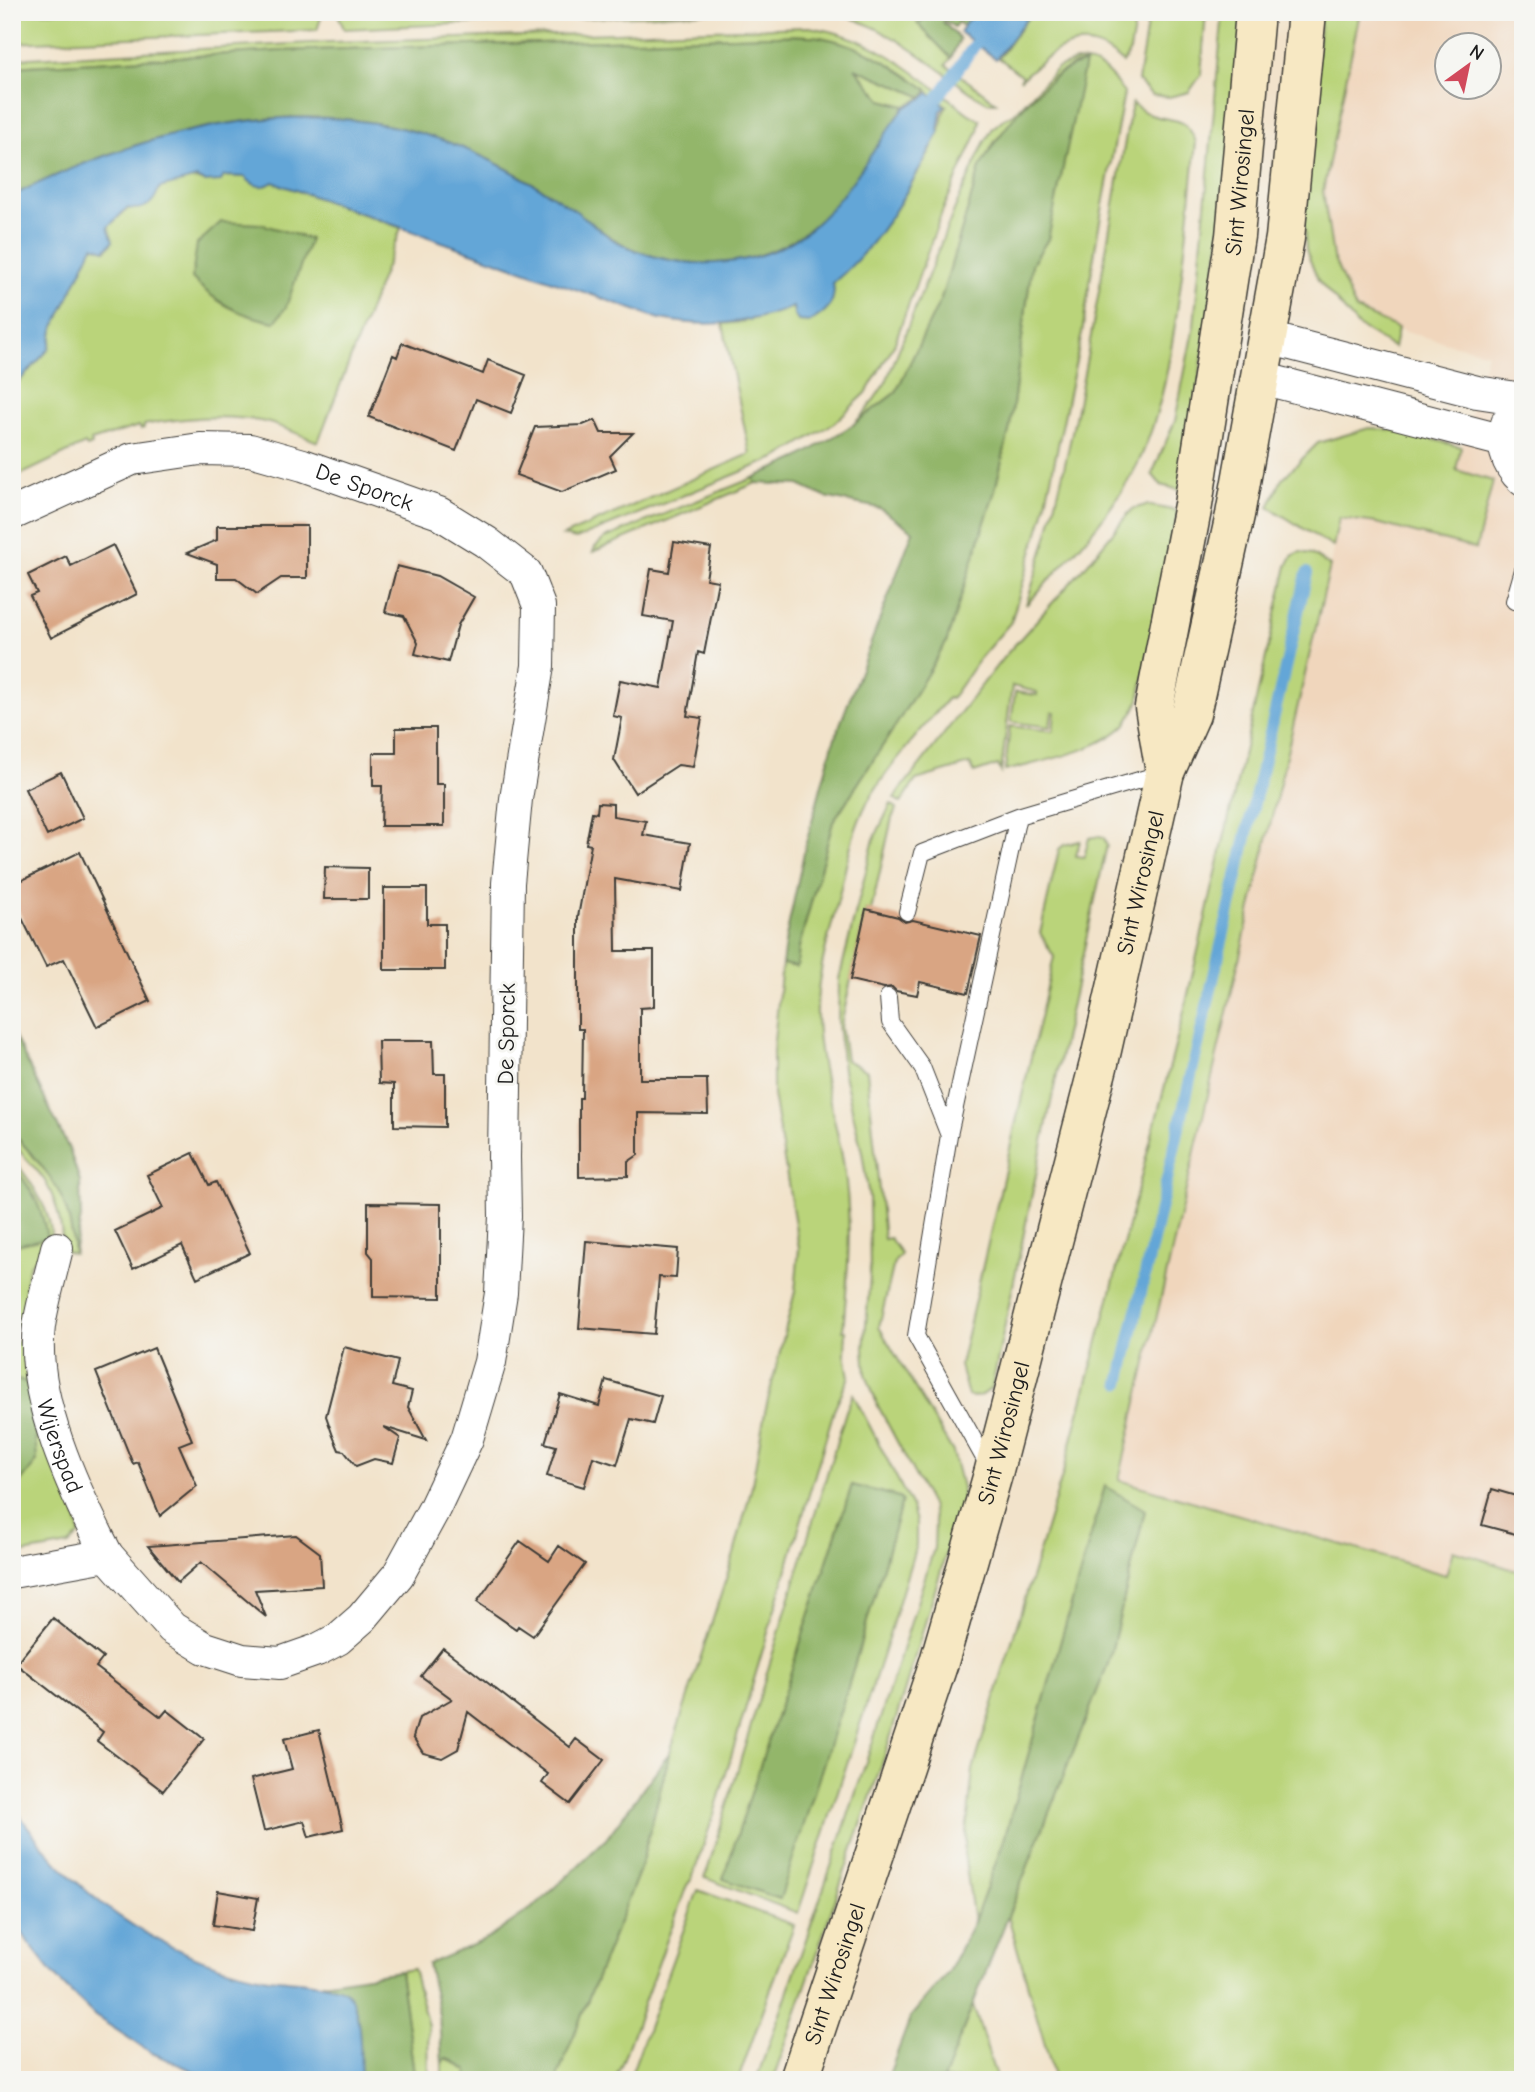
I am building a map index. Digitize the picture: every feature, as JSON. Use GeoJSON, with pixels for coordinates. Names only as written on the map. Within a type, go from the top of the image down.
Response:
{"type":"FeatureCollection","features":[{"type":"Feature","properties":{"kind":"main road","name":"Sint Wirosingel"},"geometry":{"type":"LineString","coordinates":[[1166,772],[1154,708],[1193,505],[1235,236],[1255,12]]}},
{"type":"Feature","properties":{"kind":"main road","name":"Sint Wirosingel"},"geometry":{"type":"LineString","coordinates":[[799,2080],[939,1662],[993,1474],[1099,1063],[1166,772],[1191,714],[1235,515],[1285,239],[1307,12]]}},
{"type":"Feature","properties":{"kind":"main road"},"geometry":{"type":"LineString","coordinates":[[1217,350],[1268,338]]}},
{"type":"Feature","properties":{"kind":"main road"},"geometry":{"type":"LineString","coordinates":[[1217,350],[1261,377]]}},
{"type":"Feature","properties":{"kind":"street"},"geometry":{"type":"LineString","coordinates":[[1268,338],[1465,389],[1523,401]]}},
{"type":"Feature","properties":{"kind":"street"},"geometry":{"type":"LineString","coordinates":[[1261,377],[1504,441]]}},
{"type":"Feature","properties":{"kind":"street"},"geometry":{"type":"LineString","coordinates":[[1523,401],[1506,425],[1504,441],[1507,459],[1523,480]]}},
{"type":"Feature","properties":{"kind":"street","name":"De Sporck"},"geometry":{"type":"LineString","coordinates":[[12,514],[132,459],[200,449],[250,450],[303,465],[439,513],[486,542],[526,573],[539,606],[538,666],[516,799],[508,883],[505,1216],[501,1293],[490,1362],[467,1439],[398,1576],[371,1608],[338,1639],[317,1650],[280,1662],[242,1660],[205,1648],[172,1628],[107,1555]]}},
{"type":"Feature","properties":{"kind":"street","name":"Wijerspad"},"geometry":{"type":"LineString","coordinates":[[57,1248],[39,1328],[40,1376],[54,1430],[78,1497],[107,1555]]}},
{"type":"Feature","properties":{"kind":"street"},"geometry":{"type":"LineString","coordinates":[[12,1572],[107,1555]]}},
{"type":"Feature","properties":{"kind":"lane"},"geometry":{"type":"LineString","coordinates":[[1514,601],[1523,570]]}},
{"type":"Feature","properties":{"kind":"lane"},"geometry":{"type":"LineString","coordinates":[[907,912],[922,853],[1018,816],[1166,772]]}},
{"type":"Feature","properties":{"kind":"lane"},"geometry":{"type":"LineString","coordinates":[[993,1474],[916,1336],[948,1135],[1018,816]]}},
{"type":"Feature","properties":{"kind":"lane"},"geometry":{"type":"LineString","coordinates":[[888,997],[890,1022],[922,1067],[948,1135]]}},
{"type":"Feature","properties":{"kind":"shaded area"},"geometry":{"type":"Polygon","coordinates":[[[1360,12],[1523,12],[1523,1723],[1118,1484],[1339,518],[1377,523],[1493,481],[1455,470],[1487,353],[1406,332],[1356,310],[1333,257],[1323,191],[1360,12]]]}},
{"type":"Feature","properties":{"kind":"green space"},"geometry":{"type":"Polygon","coordinates":[[[12,12],[323,12],[317,30],[12,43],[12,12]]]}},
{"type":"Feature","properties":{"kind":"green space"},"geometry":{"type":"Polygon","coordinates":[[[337,12],[723,12],[344,29],[337,12]]]}},
{"type":"Feature","properties":{"kind":"green space"},"geometry":{"type":"Polygon","coordinates":[[[828,12],[937,12],[917,23],[951,58],[946,65],[996,102],[987,102],[973,94],[887,34],[848,17],[828,12]]]}},
{"type":"Feature","properties":{"kind":"green space"},"geometry":{"type":"Polygon","coordinates":[[[937,12],[980,12],[963,26],[958,22],[954,27],[944,20],[960,39],[951,58],[917,23],[937,12]]]}},
{"type":"Feature","properties":{"kind":"green space"},"geometry":{"type":"Polygon","coordinates":[[[1032,12],[1137,12],[1130,51],[1123,63],[1095,45],[1069,46],[1044,59],[1020,80],[1022,76],[999,58],[1032,12]]]}},
{"type":"Feature","properties":{"kind":"green space"},"geometry":{"type":"Polygon","coordinates":[[[1149,12],[1206,12],[1201,75],[1189,92],[1169,97],[1152,95],[1138,81],[1149,12]]]}},
{"type":"Feature","properties":{"kind":"green space"},"geometry":{"type":"Polygon","coordinates":[[[1223,12],[1243,12],[1227,188],[1183,491],[1161,485],[1152,474],[1175,421],[1194,325],[1223,12]]]}},
{"type":"Feature","properties":{"kind":"green space"},"geometry":{"type":"Polygon","coordinates":[[[1321,12],[1360,12],[1323,191],[1333,257],[1356,310],[1398,328],[1394,348],[1358,326],[1318,280],[1306,250],[1303,213],[1321,12]]]}},
{"type":"Feature","properties":{"kind":"green space"},"geometry":{"type":"Polygon","coordinates":[[[809,27],[834,32],[876,48],[980,120],[978,131],[942,212],[894,345],[866,393],[834,423],[778,457],[576,539],[563,536],[750,454],[723,324],[741,322],[794,307],[794,314],[834,291],[832,283],[864,252],[901,201],[938,136],[947,106],[903,73],[873,55],[839,42],[807,36],[281,51],[12,67],[12,59],[330,42],[809,27]]]}},
{"type":"Feature","properties":{"kind":"green space"},"geometry":{"type":"Polygon","coordinates":[[[800,35],[835,41],[863,50],[889,64],[927,89],[927,92],[923,97],[855,68],[882,100],[905,106],[868,162],[829,211],[806,231],[781,247],[750,258],[702,263],[650,255],[609,236],[557,199],[481,156],[420,133],[368,122],[316,118],[264,119],[212,126],[109,154],[12,196],[12,67],[281,51],[800,35]]]}},
{"type":"Feature","properties":{"kind":"green space"},"geometry":{"type":"Polygon","coordinates":[[[1076,61],[1100,66],[1110,74],[1124,93],[1082,333],[1043,516],[1011,622],[979,659],[951,699],[948,698],[905,749],[867,803],[849,851],[821,971],[817,1000],[818,1034],[843,1161],[848,1204],[848,1267],[843,1331],[846,1331],[845,1354],[849,1377],[835,1407],[714,1814],[622,2063],[614,2080],[556,2080],[640,1869],[670,1752],[734,1554],[751,1490],[765,1412],[795,1291],[799,1248],[773,1095],[773,1051],[782,964],[797,967],[799,947],[833,822],[946,643],[994,494],[1010,427],[1032,264],[1048,239],[1084,63],[1073,65],[1053,77],[995,141],[980,168],[941,299],[896,392],[853,425],[886,382],[955,208],[993,128],[1014,114],[1057,68],[1076,61]]]}},
{"type":"Feature","properties":{"kind":"green space"},"geometry":{"type":"Polygon","coordinates":[[[1085,63],[1048,239],[1032,264],[1010,427],[994,494],[946,643],[833,822],[799,947],[797,967],[782,964],[806,843],[833,743],[913,531],[879,508],[825,497],[799,485],[756,483],[753,478],[798,458],[853,425],[896,392],[941,299],[980,168],[987,155],[1010,122],[1040,90],[1071,67],[1085,63]]]}},
{"type":"Feature","properties":{"kind":"green space"},"geometry":{"type":"Polygon","coordinates":[[[853,67],[923,97],[905,106],[882,100],[853,67]]]}},
{"type":"Feature","properties":{"kind":"green space"},"geometry":{"type":"Polygon","coordinates":[[[1132,103],[1151,115],[1183,123],[1196,142],[1181,284],[1165,380],[1152,428],[1129,480],[1103,518],[1026,605],[1049,529],[1076,415],[1132,103]]]}},
{"type":"Feature","properties":{"kind":"green space"},"geometry":{"type":"Polygon","coordinates":[[[223,176],[245,177],[266,186],[273,182],[401,228],[318,442],[260,421],[217,417],[173,420],[144,425],[141,429],[139,426],[91,441],[92,445],[87,447],[85,444],[12,479],[12,389],[49,349],[53,330],[93,246],[106,250],[113,241],[108,227],[140,200],[166,185],[193,179],[205,182],[223,176]]]}},
{"type":"Feature","properties":{"kind":"green space"},"geometry":{"type":"Polygon","coordinates":[[[221,222],[261,224],[310,239],[286,307],[275,322],[229,307],[210,295],[192,278],[197,244],[221,222]]]}},
{"type":"Feature","properties":{"kind":"green space"},"geometry":{"type":"Polygon","coordinates":[[[1369,428],[1402,431],[1461,447],[1456,470],[1493,481],[1476,549],[1377,523],[1339,518],[1333,547],[1269,507],[1282,479],[1318,443],[1369,428]]]}},
{"type":"Feature","properties":{"kind":"green space"},"geometry":{"type":"Polygon","coordinates":[[[753,478],[756,483],[593,552],[605,538],[753,478]]]}},
{"type":"Feature","properties":{"kind":"green space"},"geometry":{"type":"Polygon","coordinates":[[[1146,505],[1178,511],[1139,700],[1126,724],[1115,734],[1085,749],[1005,771],[1010,726],[1053,731],[1055,712],[1052,712],[1050,727],[1011,722],[1015,692],[1037,695],[1037,692],[1012,686],[1001,772],[998,765],[974,773],[970,764],[916,780],[901,803],[894,798],[1003,658],[1127,515],[1133,509],[1146,505]]]}},
{"type":"Feature","properties":{"kind":"green space"},"geometry":{"type":"Polygon","coordinates":[[[1300,552],[1311,554],[1330,566],[1119,1480],[1446,1575],[1453,1550],[1523,1573],[1523,2080],[1055,2080],[1008,1916],[1109,1661],[1145,1511],[1105,1487],[1004,1840],[974,1922],[964,1853],[973,1770],[1066,1463],[1182,1020],[1287,566],[1292,556],[1300,552]]]}},
{"type":"Feature","properties":{"kind":"green space"},"geometry":{"type":"Polygon","coordinates":[[[891,804],[897,808],[892,818],[871,911],[866,910],[841,1026],[846,1060],[867,1071],[884,1239],[890,1238],[901,1254],[894,1263],[879,1327],[953,1452],[962,1487],[962,1501],[885,1755],[773,2080],[756,2080],[848,1815],[934,1548],[935,1524],[932,1507],[877,1404],[866,1374],[864,1349],[870,1276],[869,1198],[862,1152],[843,1070],[838,1024],[839,979],[874,839],[891,804]]]}},
{"type":"Feature","properties":{"kind":"green space"},"geometry":{"type":"Polygon","coordinates":[[[1100,836],[1107,845],[992,1387],[982,1395],[968,1396],[960,1365],[1054,957],[1040,933],[1059,849],[1080,841],[1076,856],[1084,857],[1089,838],[1100,836]]]}},
{"type":"Feature","properties":{"kind":"green space"},"geometry":{"type":"Polygon","coordinates":[[[12,1031],[69,1149],[80,1181],[81,1218],[74,1254],[68,1215],[56,1186],[12,1132],[12,1031]]]}},
{"type":"Feature","properties":{"kind":"green space"},"geometry":{"type":"Polygon","coordinates":[[[12,1132],[56,1186],[68,1215],[74,1254],[63,1251],[53,1198],[41,1175],[16,1145],[12,1132]]]}},
{"type":"Feature","properties":{"kind":"green space"},"geometry":{"type":"Polygon","coordinates":[[[12,1158],[40,1199],[50,1224],[51,1235],[49,1246],[32,1262],[27,1274],[25,1291],[37,1307],[36,1312],[12,1330],[12,1246],[46,1238],[36,1198],[12,1165],[12,1158]]]}},
{"type":"Feature","properties":{"kind":"green space"},"geometry":{"type":"Polygon","coordinates":[[[12,1165],[36,1199],[47,1238],[12,1246],[12,1165]]]}},
{"type":"Feature","properties":{"kind":"green space"},"geometry":{"type":"Polygon","coordinates":[[[34,1329],[80,1534],[69,1545],[12,1555],[12,1493],[37,1461],[24,1381],[12,1380],[12,1346],[34,1329]]]}},
{"type":"Feature","properties":{"kind":"green space"},"geometry":{"type":"Polygon","coordinates":[[[12,1380],[24,1381],[32,1387],[37,1461],[12,1493],[12,1380]]]}},
{"type":"Feature","properties":{"kind":"green space"},"geometry":{"type":"Polygon","coordinates":[[[853,1394],[912,1507],[916,1522],[916,1545],[798,1913],[705,1878],[853,1394]],[[852,1485],[724,1879],[779,1899],[848,1687],[902,1501],[852,1485]]]}},
{"type":"Feature","properties":{"kind":"green space"},"geometry":{"type":"Polygon","coordinates":[[[852,1485],[899,1497],[902,1501],[848,1687],[780,1899],[723,1879],[852,1485]]]}},
{"type":"Feature","properties":{"kind":"green space"},"geometry":{"type":"Polygon","coordinates":[[[1105,1486],[1145,1510],[1109,1661],[943,2080],[887,2080],[911,2016],[947,1974],[974,1922],[1004,1840],[1105,1486]]]}},
{"type":"Feature","properties":{"kind":"green space"},"geometry":{"type":"Polygon","coordinates":[[[670,1752],[640,1869],[556,2080],[467,2080],[468,2071],[450,2059],[446,2058],[442,2063],[439,2015],[428,1964],[487,1939],[539,1903],[606,1839],[670,1752]]]}},
{"type":"Feature","properties":{"kind":"green space"},"geometry":{"type":"Polygon","coordinates":[[[698,1890],[794,1925],[738,2080],[629,2080],[698,1890]]]}},
{"type":"Feature","properties":{"kind":"green space"},"geometry":{"type":"Polygon","coordinates":[[[413,1969],[428,2026],[429,2080],[415,2080],[400,1971],[413,1969]]]}},
{"type":"Feature","properties":{"kind":"green space"},"geometry":{"type":"Polygon","coordinates":[[[400,1971],[415,2080],[361,2080],[355,2006],[344,1991],[322,1983],[400,1971]]]}},
{"type":"Feature","properties":{"kind":"green space"},"geometry":{"type":"Polygon","coordinates":[[[973,2005],[997,2080],[943,2080],[973,2005]]]}},
{"type":"Feature","properties":{"kind":"green space"},"geometry":{"type":"Polygon","coordinates":[[[446,2058],[468,2071],[467,2080],[442,2080],[442,2063],[446,2058]]]}},
{"type":"Feature","properties":{"kind":"water"},"geometry":{"type":"Polygon","coordinates":[[[980,12],[1032,12],[996,59],[960,32],[967,21],[980,12]]]}},
{"type":"Feature","properties":{"kind":"water"},"geometry":{"type":"Polygon","coordinates":[[[929,93],[945,106],[941,111],[940,131],[918,173],[880,232],[833,283],[832,302],[829,307],[809,322],[798,321],[793,307],[728,323],[660,319],[273,182],[262,186],[255,185],[245,177],[224,176],[221,181],[205,182],[197,178],[159,188],[148,206],[127,208],[108,227],[113,241],[105,250],[93,246],[53,330],[49,349],[12,389],[12,196],[113,153],[219,125],[274,119],[328,118],[382,124],[436,138],[490,160],[560,200],[614,240],[638,251],[676,261],[716,263],[752,258],[782,247],[807,231],[847,188],[903,110],[929,93]]]}},
{"type":"Feature","properties":{"kind":"water"},"geometry":{"type":"Polygon","coordinates":[[[12,1803],[34,1835],[87,1891],[117,1915],[150,1935],[220,1966],[267,1978],[330,1986],[346,1992],[358,2021],[361,2080],[214,2080],[152,2053],[95,2016],[59,1981],[28,1942],[12,1916],[12,1803]]]}},
{"type":"Feature","properties":{"kind":"building"},"geometry":{"type":"Polygon","coordinates":[[[402,343],[483,374],[488,360],[526,375],[511,413],[476,399],[456,451],[369,417],[393,355],[397,357],[402,343]]]}},
{"type":"Feature","properties":{"kind":"building"},"geometry":{"type":"Polygon","coordinates":[[[595,420],[601,433],[633,433],[610,456],[616,469],[562,492],[516,475],[535,427],[583,425],[595,420]]]}},
{"type":"Feature","properties":{"kind":"building"},"geometry":{"type":"Polygon","coordinates":[[[217,526],[307,526],[307,578],[281,578],[257,594],[236,578],[217,578],[217,564],[187,553],[217,540],[217,526]]]}},
{"type":"Feature","properties":{"kind":"building"},"geometry":{"type":"Polygon","coordinates":[[[674,542],[711,548],[706,579],[718,581],[704,654],[698,652],[687,716],[702,718],[693,767],[678,765],[635,793],[614,760],[622,718],[613,716],[620,680],[661,688],[673,621],[643,616],[651,569],[669,572],[674,542]]]}},
{"type":"Feature","properties":{"kind":"building"},"geometry":{"type":"Polygon","coordinates":[[[113,545],[137,594],[51,638],[30,596],[37,593],[28,575],[66,556],[71,566],[113,545]]]}},
{"type":"Feature","properties":{"kind":"building"},"geometry":{"type":"Polygon","coordinates":[[[397,566],[437,576],[474,597],[458,625],[448,662],[415,654],[418,643],[404,616],[385,612],[397,566]]]}},
{"type":"Feature","properties":{"kind":"building"},"geometry":{"type":"Polygon","coordinates":[[[396,728],[436,728],[436,784],[444,784],[444,826],[381,826],[382,786],[373,786],[373,753],[396,753],[396,728]]]}},
{"type":"Feature","properties":{"kind":"building"},"geometry":{"type":"Polygon","coordinates":[[[61,772],[83,818],[47,836],[25,789],[61,772]]]}},
{"type":"Feature","properties":{"kind":"building"},"geometry":{"type":"Polygon","coordinates":[[[598,803],[613,804],[613,816],[646,821],[643,835],[690,843],[682,891],[615,879],[616,951],[654,951],[654,1007],[640,1008],[640,1079],[707,1079],[708,1114],[638,1113],[638,1155],[628,1162],[628,1176],[579,1177],[579,1098],[582,1098],[583,1029],[578,1029],[578,917],[591,845],[586,844],[592,812],[597,813],[598,803]]]}},
{"type":"Feature","properties":{"kind":"building"},"geometry":{"type":"Polygon","coordinates":[[[80,852],[150,1001],[97,1027],[64,959],[46,967],[12,898],[12,885],[80,852]]]}},
{"type":"Feature","properties":{"kind":"building"},"geometry":{"type":"Polygon","coordinates":[[[325,867],[368,868],[368,899],[324,899],[325,867]]]}},
{"type":"Feature","properties":{"kind":"building"},"geometry":{"type":"Polygon","coordinates":[[[384,888],[427,888],[427,924],[445,924],[445,970],[384,970],[384,888]]]}},
{"type":"Feature","properties":{"kind":"building"},"geometry":{"type":"Polygon","coordinates":[[[866,909],[898,917],[905,922],[913,920],[981,936],[968,993],[920,982],[917,995],[896,991],[892,987],[884,988],[850,980],[866,909]]]}},
{"type":"Feature","properties":{"kind":"building"},"geometry":{"type":"Polygon","coordinates":[[[378,1041],[433,1041],[434,1074],[445,1074],[445,1127],[394,1126],[394,1084],[379,1083],[378,1041]]]}},
{"type":"Feature","properties":{"kind":"building"},"geometry":{"type":"Polygon","coordinates":[[[193,1153],[209,1185],[216,1182],[250,1253],[197,1278],[182,1245],[133,1269],[115,1231],[163,1208],[147,1175],[193,1153]]]}},
{"type":"Feature","properties":{"kind":"building"},"geometry":{"type":"Polygon","coordinates":[[[368,1203],[441,1204],[441,1298],[373,1297],[373,1258],[368,1252],[368,1203]]]}},
{"type":"Feature","properties":{"kind":"building"},"geometry":{"type":"Polygon","coordinates":[[[586,1241],[678,1249],[676,1278],[659,1277],[654,1334],[579,1328],[586,1241]]]}},
{"type":"Feature","properties":{"kind":"building"},"geometry":{"type":"Polygon","coordinates":[[[344,1347],[398,1361],[392,1386],[412,1391],[408,1407],[426,1440],[384,1427],[400,1438],[393,1463],[374,1459],[356,1466],[344,1451],[339,1450],[333,1436],[326,1416],[344,1347]]]}},
{"type":"Feature","properties":{"kind":"building"},"geometry":{"type":"Polygon","coordinates":[[[154,1348],[192,1440],[179,1445],[197,1486],[160,1516],[138,1462],[133,1464],[96,1372],[154,1348]]]}},
{"type":"Feature","properties":{"kind":"building"},"geometry":{"type":"Polygon","coordinates":[[[606,1380],[661,1396],[653,1424],[631,1419],[617,1465],[593,1457],[584,1487],[547,1476],[556,1446],[545,1443],[560,1394],[599,1406],[606,1380]]]}},
{"type":"Feature","properties":{"kind":"building"},"geometry":{"type":"Polygon","coordinates":[[[1492,1489],[1523,1498],[1523,1536],[1482,1525],[1492,1489]]]}},
{"type":"Feature","properties":{"kind":"building"},"geometry":{"type":"Polygon","coordinates":[[[296,1535],[320,1553],[322,1586],[255,1590],[266,1617],[201,1562],[178,1582],[148,1546],[296,1535]]]}},
{"type":"Feature","properties":{"kind":"building"},"geometry":{"type":"Polygon","coordinates":[[[520,1541],[549,1561],[559,1546],[585,1564],[533,1636],[518,1626],[516,1629],[477,1602],[520,1541]]]}},
{"type":"Feature","properties":{"kind":"building"},"geometry":{"type":"Polygon","coordinates":[[[53,1618],[103,1658],[96,1667],[161,1717],[167,1710],[204,1739],[163,1791],[97,1741],[103,1732],[16,1664],[53,1618]]]}},
{"type":"Feature","properties":{"kind":"building"},"geometry":{"type":"Polygon","coordinates":[[[443,1648],[570,1747],[576,1739],[604,1760],[570,1804],[542,1783],[548,1774],[468,1712],[458,1749],[442,1758],[423,1753],[413,1737],[419,1718],[452,1699],[421,1676],[443,1648]]]}},
{"type":"Feature","properties":{"kind":"building"},"geometry":{"type":"Polygon","coordinates":[[[319,1730],[343,1829],[309,1837],[304,1821],[264,1831],[251,1779],[292,1769],[284,1739],[319,1730]]]}},
{"type":"Feature","properties":{"kind":"building"},"geometry":{"type":"Polygon","coordinates":[[[218,1891],[258,1898],[252,1931],[213,1925],[218,1891]]]}},
{"type":"Feature","properties":{"kind":"waterway"},"geometry":{"type":"LineString","coordinates":[[927,113],[998,12]]}},
{"type":"Feature","properties":{"kind":"waterway"},"geometry":{"type":"LineString","coordinates":[[1120,1383],[1307,573]]}}]}
